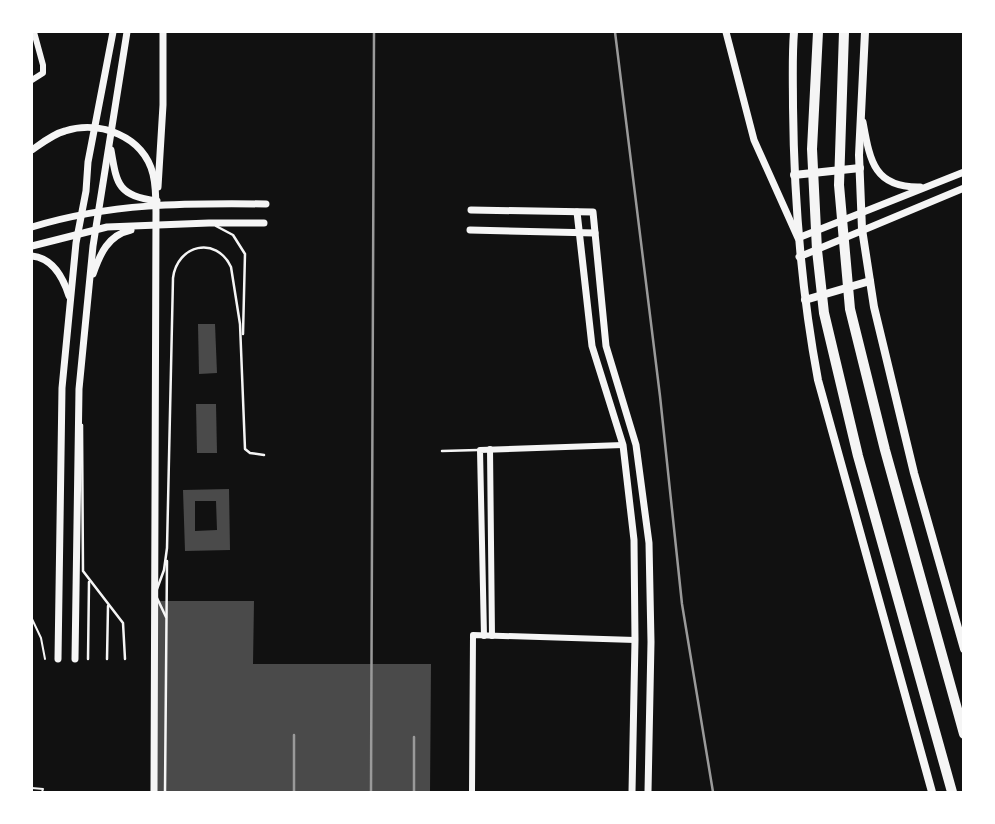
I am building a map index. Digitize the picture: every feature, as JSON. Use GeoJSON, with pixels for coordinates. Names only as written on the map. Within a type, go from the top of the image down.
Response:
{"type":"FeatureCollection","features":[{"type":"Feature","properties":{"kind":"highway"},"geometry":{"type":"LineString","coordinates":[[818,32],[813,185],[824,313],[858,456],[952,793]]}},
{"type":"Feature","properties":{"kind":"highway"},"geometry":{"type":"LineString","coordinates":[[844,32],[839,185],[850,309],[885,450],[964,734]]}},
{"type":"Feature","properties":{"kind":"main road"},"geometry":{"type":"LineString","coordinates":[[794,32],[797,238],[804,300],[818,380],[932,793]]}},
{"type":"Feature","properties":{"kind":"main road"},"geometry":{"type":"LineString","coordinates":[[865,32],[859,168],[862,229],[870,281],[901,424],[964,649]]}},
{"type":"Feature","properties":{"kind":"main road"},"geometry":{"type":"LineString","coordinates":[[794,175],[859,168]]}},
{"type":"Feature","properties":{"kind":"main road"},"geometry":{"type":"LineString","coordinates":[[804,300],[870,281]]}},
{"type":"Feature","properties":{"kind":"street"},"geometry":{"type":"LineString","coordinates":[[32,79],[43,73],[34,32]]}},
{"type":"Feature","properties":{"kind":"street"},"geometry":{"type":"LineString","coordinates":[[58,659],[62,388],[88,162],[113,32]]}},
{"type":"Feature","properties":{"kind":"street"},"geometry":{"type":"LineString","coordinates":[[75,659],[79,389],[96,230],[127,32]]}},
{"type":"Feature","properties":{"kind":"street"},"geometry":{"type":"LineString","coordinates":[[154,793],[156,212],[163,105],[163,32]]}},
{"type":"Feature","properties":{"kind":"street"},"geometry":{"type":"LineString","coordinates":[[726,32],[754,140],[797,238],[964,172]]}},
{"type":"Feature","properties":{"kind":"street"},"geometry":{"type":"LineString","coordinates":[[861,112],[870,159],[878,173],[890,183],[903,187],[924,187]]}},
{"type":"Feature","properties":{"kind":"street"},"geometry":{"type":"LineString","coordinates":[[32,150],[64,131],[83,128],[99,127],[127,138],[137,146],[153,174],[156,212]]}},
{"type":"Feature","properties":{"kind":"street"},"geometry":{"type":"LineString","coordinates":[[109,140],[115,178],[123,190],[136,197],[178,205]]}},
{"type":"Feature","properties":{"kind":"street"},"geometry":{"type":"LineString","coordinates":[[799,257],[964,188]]}},
{"type":"Feature","properties":{"kind":"street"},"geometry":{"type":"LineString","coordinates":[[32,227],[99,210],[178,205],[266,204]]}},
{"type":"Feature","properties":{"kind":"street"},"geometry":{"type":"LineString","coordinates":[[471,210],[593,212],[606,346],[636,445],[649,542],[652,642],[648,793]]}},
{"type":"Feature","properties":{"kind":"street"},"geometry":{"type":"LineString","coordinates":[[577,212],[592,346],[623,445],[634,540],[632,793]]}},
{"type":"Feature","properties":{"kind":"street"},"geometry":{"type":"LineString","coordinates":[[32,246],[96,230],[209,223],[264,223]]}},
{"type":"Feature","properties":{"kind":"street"},"geometry":{"type":"LineString","coordinates":[[89,284],[101,254],[112,239],[122,232],[149,226]]}},
{"type":"Feature","properties":{"kind":"street"},"geometry":{"type":"LineString","coordinates":[[470,230],[595,233]]}},
{"type":"Feature","properties":{"kind":"street"},"geometry":{"type":"LineString","coordinates":[[32,256],[41,257],[52,265],[63,281],[70,304]]}},
{"type":"Feature","properties":{"kind":"street"},"geometry":{"type":"LineString","coordinates":[[484,636],[480,450],[623,445]]}},
{"type":"Feature","properties":{"kind":"street"},"geometry":{"type":"LineString","coordinates":[[490,449],[492,636]]}},
{"type":"Feature","properties":{"kind":"street"},"geometry":{"type":"LineString","coordinates":[[472,793],[473,635],[635,640]]}},
{"type":"Feature","properties":{"kind":"lane"},"geometry":{"type":"LineString","coordinates":[[209,223],[233,235],[245,254],[242,347]]}},
{"type":"Feature","properties":{"kind":"lane"},"geometry":{"type":"LineString","coordinates":[[165,793],[173,272],[183,255],[195,247],[202,246],[217,251],[228,259],[231,267],[238,301],[242,347],[245,449],[250,453],[264,455]]}},
{"type":"Feature","properties":{"kind":"lane"},"geometry":{"type":"LineString","coordinates":[[79,389],[84,453],[82,568],[89,581],[123,623],[125,659]]}},
{"type":"Feature","properties":{"kind":"lane"},"geometry":{"type":"LineString","coordinates":[[442,451],[480,450]]}},
{"type":"Feature","properties":{"kind":"lane"},"geometry":{"type":"LineString","coordinates":[[166,617],[155,593],[164,570],[167,548]]}},
{"type":"Feature","properties":{"kind":"lane"},"geometry":{"type":"LineString","coordinates":[[88,659],[89,581]]}},
{"type":"Feature","properties":{"kind":"lane"},"geometry":{"type":"LineString","coordinates":[[107,659],[108,604]]}},
{"type":"Feature","properties":{"kind":"path"},"geometry":{"type":"LineString","coordinates":[[32,619],[41,638],[45,659]]}},
{"type":"Feature","properties":{"kind":"path"},"geometry":{"type":"LineString","coordinates":[[32,788],[43,789],[42,793]]}},
{"type":"Feature","properties":{"kind":"building"},"geometry":{"type":"Polygon","coordinates":[[[198,324],[215,324],[217,373],[199,374],[198,324]]]}},
{"type":"Feature","properties":{"kind":"building"},"geometry":{"type":"Polygon","coordinates":[[[196,404],[216,404],[217,453],[197,453],[196,404]]]}},
{"type":"Feature","properties":{"kind":"building"},"geometry":{"type":"Polygon","coordinates":[[[229,489],[230,550],[185,551],[183,490],[229,489]],[[195,501],[195,531],[217,530],[216,501],[195,501]]]}},
{"type":"Feature","properties":{"kind":"building"},"geometry":{"type":"Polygon","coordinates":[[[157,601],[254,601],[253,664],[431,664],[430,792],[156,792],[157,601]]]}},
{"type":"Feature","properties":{"kind":"railway"},"geometry":{"type":"LineString","coordinates":[[371,792],[374,32]]}},
{"type":"Feature","properties":{"kind":"railway"},"geometry":{"type":"LineString","coordinates":[[615,32],[660,396],[682,604],[713,792]]}},
{"type":"Feature","properties":{"kind":"railway"},"geometry":{"type":"LineString","coordinates":[[294,735],[294,792]]}},
{"type":"Feature","properties":{"kind":"railway"},"geometry":{"type":"LineString","coordinates":[[414,737],[414,792]]}}]}
